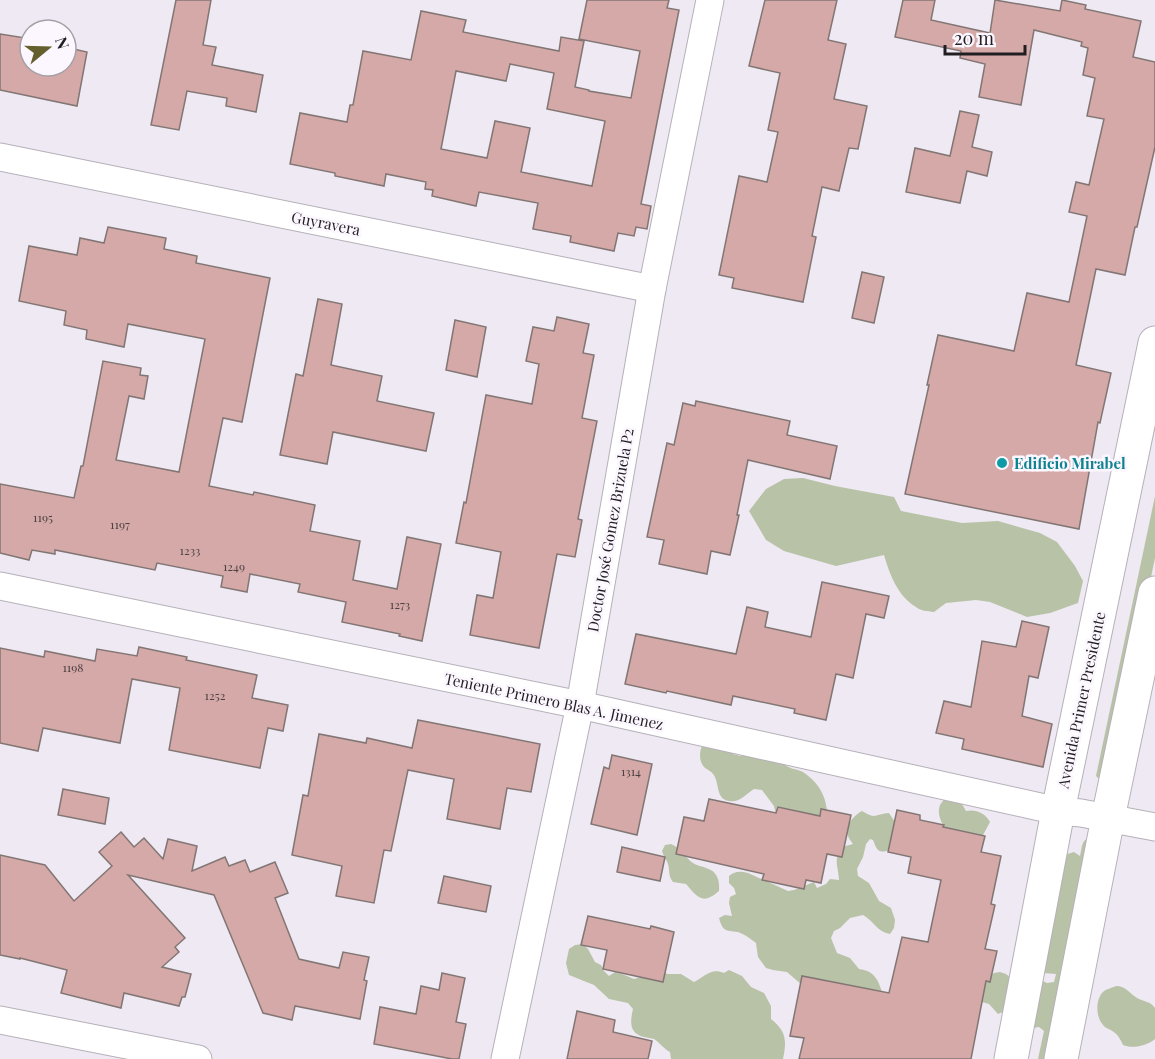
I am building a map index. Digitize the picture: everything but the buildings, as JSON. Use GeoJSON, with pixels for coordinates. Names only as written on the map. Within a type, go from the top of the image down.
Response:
{"type":"FeatureCollection","features":[{"type":"Feature","properties":{"kind":"main road","name":"Avenida Primer Presidente"},"geometry":{"type":"LineString","coordinates":[[1011,1059],[1058,811],[1153,360]]}},
{"type":"Feature","properties":{"kind":"main road"},"geometry":{"type":"LineString","coordinates":[[1061,1059],[1155,593]]}},
{"type":"Feature","properties":{"kind":"street","name":"Doctor José Gomez Brizuela P2"},"geometry":{"type":"LineString","coordinates":[[505,1059],[580,705],[652,289],[710,0]]}},
{"type":"Feature","properties":{"kind":"street","name":"Guyravera"},"geometry":{"type":"LineString","coordinates":[[0,157],[652,289]]}},
{"type":"Feature","properties":{"kind":"street","name":"Teniente Primero Blas A. Jimenez"},"geometry":{"type":"LineString","coordinates":[[0,586],[580,705],[1058,811],[1082,813],[1155,827]]}},
{"type":"Feature","properties":{"kind":"street"},"geometry":{"type":"LineString","coordinates":[[0,1020],[151,1054],[198,1059]]}},
{"type":"Feature","properties":{"kind":"green space"},"geometry":{"type":"Polygon","coordinates":[[[803,478],[894,497],[901,511],[962,523],[998,521],[1040,533],[1057,542],[1075,566],[1083,581],[1078,603],[1050,613],[1027,617],[990,602],[976,600],[946,603],[934,612],[924,611],[909,602],[899,591],[884,555],[836,566],[784,551],[766,540],[749,511],[766,489],[784,479],[803,478]]]}},
{"type":"Feature","properties":{"kind":"green space"},"geometry":{"type":"Polygon","coordinates":[[[1155,496],[1155,558],[1109,779],[1101,781],[1096,776],[1155,496]]]}},
{"type":"Feature","properties":{"kind":"green space"},"geometry":{"type":"Polygon","coordinates":[[[723,745],[733,754],[740,756],[778,753],[785,765],[803,772],[819,787],[825,799],[828,821],[777,819],[774,806],[762,790],[754,789],[736,801],[725,800],[720,794],[715,777],[703,766],[701,760],[702,746],[723,745]]]}},
{"type":"Feature","properties":{"kind":"green space"},"geometry":{"type":"Polygon","coordinates":[[[945,799],[959,799],[966,811],[977,811],[986,816],[990,822],[982,837],[945,829],[939,809],[945,799]]]}},
{"type":"Feature","properties":{"kind":"green space"},"geometry":{"type":"Polygon","coordinates":[[[862,811],[873,816],[889,813],[895,822],[889,850],[882,852],[878,850],[873,840],[870,839],[857,869],[858,876],[869,883],[879,901],[891,908],[895,920],[894,928],[890,934],[886,933],[863,915],[850,918],[834,931],[831,938],[837,953],[850,958],[859,969],[872,974],[882,992],[802,985],[787,972],[766,968],[758,957],[756,943],[743,934],[723,928],[719,918],[725,915],[732,916],[730,897],[736,894],[729,883],[729,876],[738,872],[748,873],[788,891],[814,882],[817,888],[826,884],[830,879],[839,880],[838,857],[842,847],[853,844],[848,836],[847,828],[853,818],[862,811]]]}},
{"type":"Feature","properties":{"kind":"green space"},"geometry":{"type":"Polygon","coordinates":[[[1090,838],[1051,1059],[1038,1059],[1044,1031],[1039,1027],[1026,1029],[1035,977],[1047,983],[1054,982],[1056,974],[1043,973],[1061,856],[1074,852],[1080,856],[1083,842],[1090,838]]]}},
{"type":"Feature","properties":{"kind":"green space"},"geometry":{"type":"Polygon","coordinates":[[[671,844],[696,865],[713,871],[719,883],[719,891],[705,899],[697,896],[686,884],[673,882],[662,851],[665,845],[671,844]]]}},
{"type":"Feature","properties":{"kind":"green space"},"geometry":{"type":"Polygon","coordinates":[[[583,944],[595,962],[601,965],[609,976],[615,972],[634,979],[641,977],[649,967],[662,968],[667,974],[681,974],[694,982],[715,971],[724,973],[729,970],[742,976],[751,987],[764,993],[771,1006],[771,1019],[784,1036],[783,1059],[671,1059],[670,1052],[654,1039],[639,1035],[633,1030],[631,1023],[633,1009],[628,1003],[609,999],[594,985],[569,975],[566,963],[569,949],[583,944]]]}},
{"type":"Feature","properties":{"kind":"green space"},"geometry":{"type":"Polygon","coordinates":[[[1000,972],[1012,979],[1005,1011],[998,1014],[989,1004],[982,1002],[977,1006],[982,981],[1000,972]]]}},
{"type":"Feature","properties":{"kind":"green space"},"geometry":{"type":"Polygon","coordinates":[[[1116,986],[1125,988],[1155,1008],[1155,1039],[1135,1047],[1123,1045],[1116,1034],[1101,1022],[1097,1008],[1100,995],[1116,986]]]}},
{"type":"Feature","properties":{"kind":"place","name":"Edificio Mirabel"},"geometry":{"type":"Point","coordinates":[1002,463]}}]}
